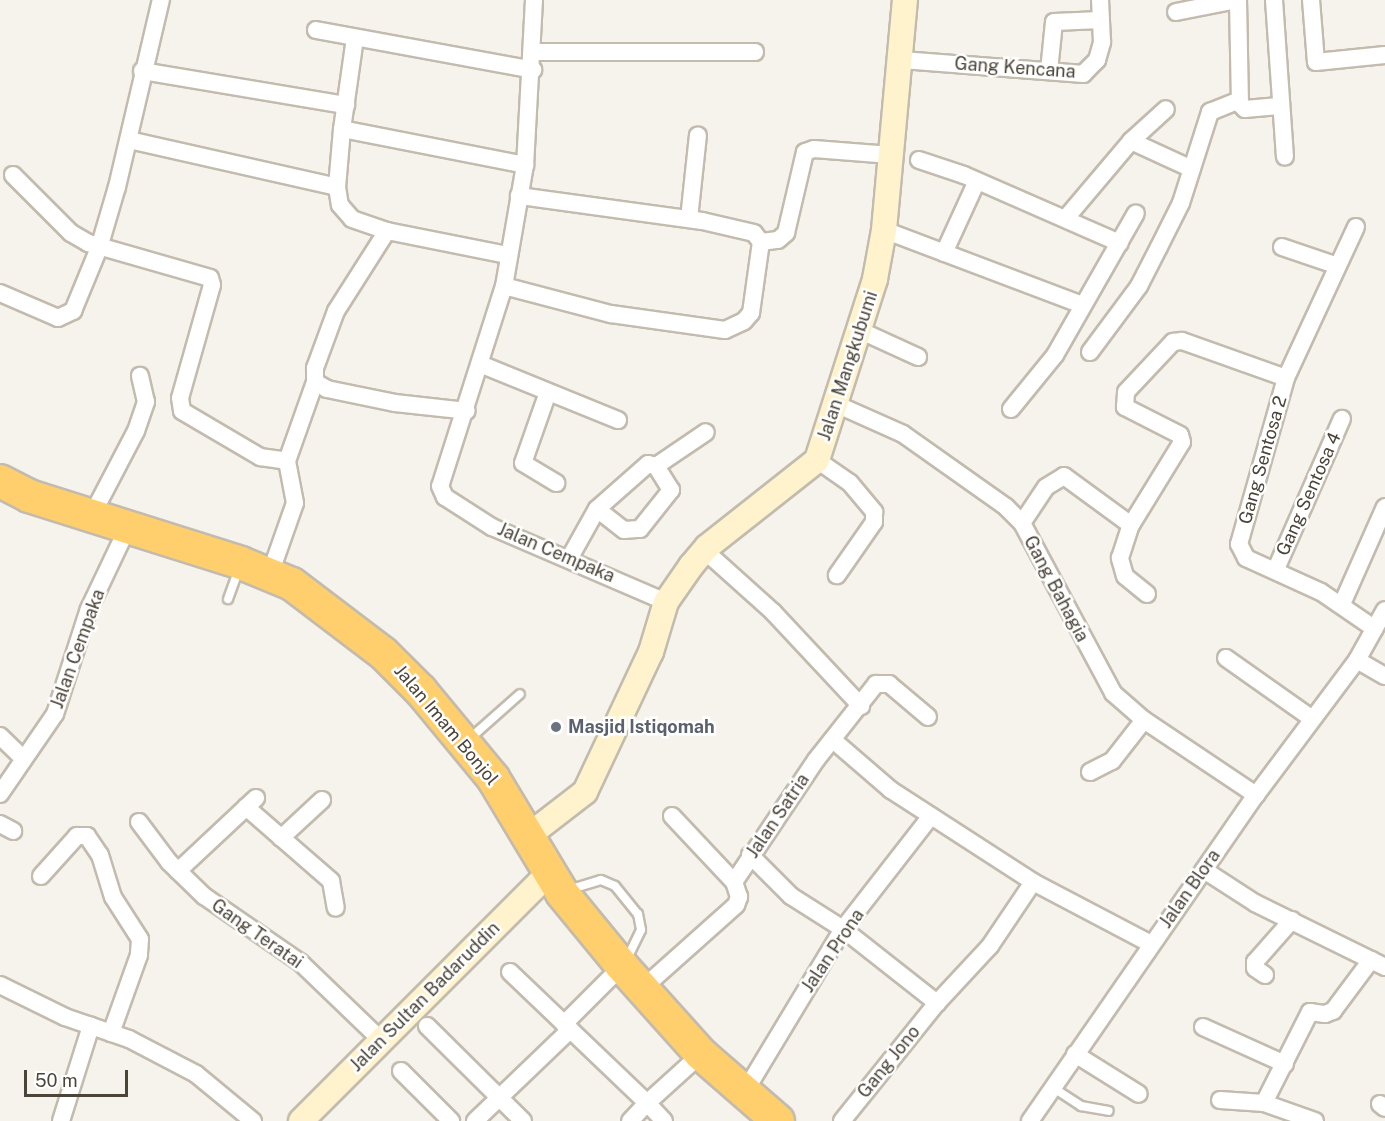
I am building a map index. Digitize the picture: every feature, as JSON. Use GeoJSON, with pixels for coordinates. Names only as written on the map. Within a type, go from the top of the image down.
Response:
{"type":"FeatureCollection","features":[{"type":"Feature","properties":{"kind":"highway","name":"Jalan Imam Bonjol"},"geometry":{"type":"LineString","coordinates":[[0,481],[91,517],[270,574],[332,611],[383,653],[465,742],[494,778],[556,883],[633,977],[701,1054],[778,1121]]}},
{"type":"Feature","properties":{"kind":"street"},"geometry":{"type":"LineString","coordinates":[[0,293],[58,318],[67,317],[99,248],[129,140],[142,71],[161,0]]}},
{"type":"Feature","properties":{"kind":"street","name":"Jalan Cempaka"},"geometry":{"type":"LineString","coordinates":[[534,0],[533,70],[525,165],[507,255],[504,286],[467,411],[440,486],[445,497],[502,532],[666,602]]}},
{"type":"Feature","properties":{"kind":"street","name":"Jalan Mangkubumi"},"geometry":{"type":"LineString","coordinates":[[528,836],[585,792],[651,652],[666,602],[704,550],[817,460],[838,405],[884,230],[902,60],[905,0]]}},
{"type":"Feature","properties":{"kind":"street","name":"Gang Kencana"},"geometry":{"type":"LineString","coordinates":[[902,60],[1076,75],[1092,68],[1102,42],[1100,0]]}},
{"type":"Feature","properties":{"kind":"street"},"geometry":{"type":"LineString","coordinates":[[1176,12],[1237,0],[1239,100],[1245,109],[1279,106]]}},
{"type":"Feature","properties":{"kind":"street"},"geometry":{"type":"LineString","coordinates":[[1274,0],[1279,106],[1285,157]]}},
{"type":"Feature","properties":{"kind":"street"},"geometry":{"type":"LineString","coordinates":[[1311,0],[1316,62],[1385,55]]}},
{"type":"Feature","properties":{"kind":"street"},"geometry":{"type":"LineString","coordinates":[[1049,71],[1054,22],[1101,20]]}},
{"type":"Feature","properties":{"kind":"street"},"geometry":{"type":"LineString","coordinates":[[316,30],[533,70]]}},
{"type":"Feature","properties":{"kind":"street"},"geometry":{"type":"LineString","coordinates":[[355,38],[342,129],[337,187],[340,205],[352,219],[387,231],[507,255]]}},
{"type":"Feature","properties":{"kind":"street"},"geometry":{"type":"LineString","coordinates":[[533,52],[755,52]]}},
{"type":"Feature","properties":{"kind":"street"},"geometry":{"type":"LineString","coordinates":[[142,71],[346,105]]}},
{"type":"Feature","properties":{"kind":"street"},"geometry":{"type":"LineString","coordinates":[[1090,352],[1139,286],[1180,203],[1210,112],[1239,100]]}},
{"type":"Feature","properties":{"kind":"street"},"geometry":{"type":"LineString","coordinates":[[1066,218],[1131,141],[1166,109]]}},
{"type":"Feature","properties":{"kind":"street"},"geometry":{"type":"LineString","coordinates":[[342,129],[525,165]]}},
{"type":"Feature","properties":{"kind":"street"},"geometry":{"type":"LineString","coordinates":[[689,219],[698,135]]}},
{"type":"Feature","properties":{"kind":"street"},"geometry":{"type":"LineString","coordinates":[[129,140],[337,187]]}},
{"type":"Feature","properties":{"kind":"street"},"geometry":{"type":"LineString","coordinates":[[1131,141],[1192,169]]}},
{"type":"Feature","properties":{"kind":"street"},"geometry":{"type":"LineString","coordinates":[[761,242],[778,240],[786,233],[804,152],[814,149],[891,156]]}},
{"type":"Feature","properties":{"kind":"street"},"geometry":{"type":"LineString","coordinates":[[919,160],[977,181],[1120,243]]}},
{"type":"Feature","properties":{"kind":"street"},"geometry":{"type":"LineString","coordinates":[[13,175],[71,233],[99,248],[210,278],[212,285],[180,398],[182,411],[260,457],[287,460]]}},
{"type":"Feature","properties":{"kind":"street"},"geometry":{"type":"LineString","coordinates":[[944,253],[977,181]]}},
{"type":"Feature","properties":{"kind":"street"},"geometry":{"type":"LineString","coordinates":[[504,286],[611,314],[731,329],[751,312],[761,242],[754,233],[689,219],[519,196]]}},
{"type":"Feature","properties":{"kind":"street"},"geometry":{"type":"LineString","coordinates":[[1011,410],[1056,355],[1082,304],[1136,213]]}},
{"type":"Feature","properties":{"kind":"street","name":"Gang Sentosa 2"},"geometry":{"type":"LineString","coordinates":[[1356,227],[1335,265],[1286,378],[1239,544],[1246,558],[1276,569],[1342,604],[1375,629]]}},
{"type":"Feature","properties":{"kind":"street"},"geometry":{"type":"LineString","coordinates":[[884,230],[1082,304]]}},
{"type":"Feature","properties":{"kind":"street"},"geometry":{"type":"LineString","coordinates":[[270,574],[295,502],[287,460],[315,382],[315,369],[336,311],[387,231]]}},
{"type":"Feature","properties":{"kind":"street"},"geometry":{"type":"LineString","coordinates":[[1282,247],[1335,265]]}},
{"type":"Feature","properties":{"kind":"street"},"geometry":{"type":"LineString","coordinates":[[859,330],[918,357]]}},
{"type":"Feature","properties":{"kind":"street"},"geometry":{"type":"LineString","coordinates":[[1148,594],[1120,568],[1131,525],[1182,442],[1180,435],[1132,412],[1122,402],[1126,392],[1173,342],[1190,342],[1286,378]]}},
{"type":"Feature","properties":{"kind":"street"},"geometry":{"type":"LineString","coordinates":[[480,364],[547,394],[618,420]]}},
{"type":"Feature","properties":{"kind":"street"},"geometry":{"type":"LineString","coordinates":[[91,517],[136,431],[146,402],[140,376]]}},
{"type":"Feature","properties":{"kind":"street"},"geometry":{"type":"LineString","coordinates":[[315,382],[327,389],[395,403],[467,411]]}},
{"type":"Feature","properties":{"kind":"street"},"geometry":{"type":"LineString","coordinates":[[547,394],[523,463],[556,483]]}},
{"type":"Feature","properties":{"kind":"street","name":"Gang Bahagia"},"geometry":{"type":"LineString","coordinates":[[838,405],[903,434],[995,498],[1022,523],[1113,693],[1144,720],[1256,795]]}},
{"type":"Feature","properties":{"kind":"street","name":"Gang Sentosa 4"},"geometry":{"type":"LineString","coordinates":[[1276,569],[1342,419]]}},
{"type":"Feature","properties":{"kind":"street"},"geometry":{"type":"LineString","coordinates":[[569,559],[597,510],[648,464],[656,465],[706,432]]}},
{"type":"Feature","properties":{"kind":"street"},"geometry":{"type":"LineString","coordinates":[[817,460],[850,483],[874,512],[874,522],[837,575]]}},
{"type":"Feature","properties":{"kind":"street"},"geometry":{"type":"LineString","coordinates":[[597,510],[624,530],[640,529],[671,492],[656,465]]}},
{"type":"Feature","properties":{"kind":"street"},"geometry":{"type":"LineString","coordinates":[[1022,523],[1046,487],[1064,476],[1131,525]]}},
{"type":"Feature","properties":{"kind":"street"},"geometry":{"type":"LineString","coordinates":[[1342,604],[1385,507]]}},
{"type":"Feature","properties":{"kind":"street","name":"Jalan Cempaka"},"geometry":{"type":"LineString","coordinates":[[0,794],[56,714],[89,609],[127,528]]}},
{"type":"Feature","properties":{"kind":"street"},"geometry":{"type":"LineString","coordinates":[[704,550],[773,612],[861,706]]}},
{"type":"Feature","properties":{"kind":"street","name":"Jalan Blora"},"geometry":{"type":"LineString","coordinates":[[1030,1121],[1256,795],[1311,718],[1357,660],[1385,610]]}},
{"type":"Feature","properties":{"kind":"street"},"geometry":{"type":"LineString","coordinates":[[1226,658],[1311,718]]}},
{"type":"Feature","properties":{"kind":"street"},"geometry":{"type":"LineString","coordinates":[[1357,660],[1385,676]]}},
{"type":"Feature","properties":{"kind":"street","name":"Jalan Satria"},"geometry":{"type":"LineString","coordinates":[[633,977],[736,905],[739,897],[734,882],[750,855],[876,684],[885,683],[928,717]]}},
{"type":"Feature","properties":{"kind":"street"},"geometry":{"type":"LineString","coordinates":[[1090,772],[1112,761],[1144,720]]}},
{"type":"Feature","properties":{"kind":"street"},"geometry":{"type":"LineString","coordinates":[[0,736],[24,759]]}},
{"type":"Feature","properties":{"kind":"street"},"geometry":{"type":"LineString","coordinates":[[833,740],[891,790],[931,816],[1034,882],[1151,944]]}},
{"type":"Feature","properties":{"kind":"street"},"geometry":{"type":"LineString","coordinates":[[281,838],[322,800]]}},
{"type":"Feature","properties":{"kind":"street"},"geometry":{"type":"LineString","coordinates":[[178,871],[251,803],[281,838],[331,881],[336,908]]}},
{"type":"Feature","properties":{"kind":"street"},"geometry":{"type":"LineString","coordinates":[[672,816],[734,882]]}},
{"type":"Feature","properties":{"kind":"street","name":"Jalan Prona"},"geometry":{"type":"LineString","coordinates":[[744,1093],[843,929],[931,816]]}},
{"type":"Feature","properties":{"kind":"street","name":"Gang Teratai"},"geometry":{"type":"LineString","coordinates":[[139,822],[178,871],[204,896],[301,963],[381,1040]]}},
{"type":"Feature","properties":{"kind":"street"},"geometry":{"type":"LineString","coordinates":[[40,876],[77,836],[87,836],[100,855],[113,897],[140,939],[139,956],[111,1033]]}},
{"type":"Feature","properties":{"kind":"street"},"geometry":{"type":"LineString","coordinates":[[750,855],[791,896],[843,929],[937,1003]]}},
{"type":"Feature","properties":{"kind":"street"},"geometry":{"type":"LineString","coordinates":[[1204,870],[1255,903],[1378,964],[1333,1011],[1325,1014],[1310,1012],[1264,1103]]}},
{"type":"Feature","properties":{"kind":"street","name":"Gang Jono"},"geometry":{"type":"LineString","coordinates":[[842,1121],[937,1003],[990,946],[1034,882]]}},
{"type":"Feature","properties":{"kind":"street","name":"Jalan Sultan Badaruddin"},"geometry":{"type":"LineString","coordinates":[[301,1121],[381,1040],[556,883]]}},
{"type":"Feature","properties":{"kind":"street"},"geometry":{"type":"LineString","coordinates":[[1265,975],[1255,968],[1255,962],[1292,920]]}},
{"type":"Feature","properties":{"kind":"street"},"geometry":{"type":"LineString","coordinates":[[510,972],[664,1121]]}},
{"type":"Feature","properties":{"kind":"street"},"geometry":{"type":"LineString","coordinates":[[475,1121],[567,1027],[633,977]]}},
{"type":"Feature","properties":{"kind":"street"},"geometry":{"type":"LineString","coordinates":[[0,985],[111,1033],[196,1074],[253,1121]]}},
{"type":"Feature","properties":{"kind":"street"},"geometry":{"type":"LineString","coordinates":[[61,1121],[91,1026]]}},
{"type":"Feature","properties":{"kind":"street"},"geometry":{"type":"LineString","coordinates":[[427,1026],[524,1121]]}},
{"type":"Feature","properties":{"kind":"street"},"geometry":{"type":"LineString","coordinates":[[1203,1027],[1285,1064]]}},
{"type":"Feature","properties":{"kind":"street"},"geometry":{"type":"LineString","coordinates":[[630,1121],[701,1054]]}},
{"type":"Feature","properties":{"kind":"street"},"geometry":{"type":"LineString","coordinates":[[1075,1054],[1139,1094]]}},
{"type":"Feature","properties":{"kind":"street"},"geometry":{"type":"LineString","coordinates":[[401,1071],[452,1121]]}},
{"type":"Feature","properties":{"kind":"street"},"geometry":{"type":"LineString","coordinates":[[1220,1100],[1264,1103],[1315,1121]]}},
{"type":"Feature","properties":{"kind":"lane"},"geometry":{"type":"LineString","coordinates":[[228,599],[241,563]]}},
{"type":"Feature","properties":{"kind":"lane"},"geometry":{"type":"LineString","coordinates":[[465,742],[519,694]]}},
{"type":"Feature","properties":{"kind":"lane"},"geometry":{"type":"LineString","coordinates":[[556,883],[601,880],[615,886],[638,914],[640,930],[634,952],[633,977]]}},
{"type":"Feature","properties":{"kind":"lane"},"geometry":{"type":"LineString","coordinates":[[1052,1087],[1082,1106],[1109,1111]]}},
{"type":"Feature","properties":{"kind":"place","name":"Masjid Istiqomah"},"geometry":{"type":"Point","coordinates":[556,727]}}]}
